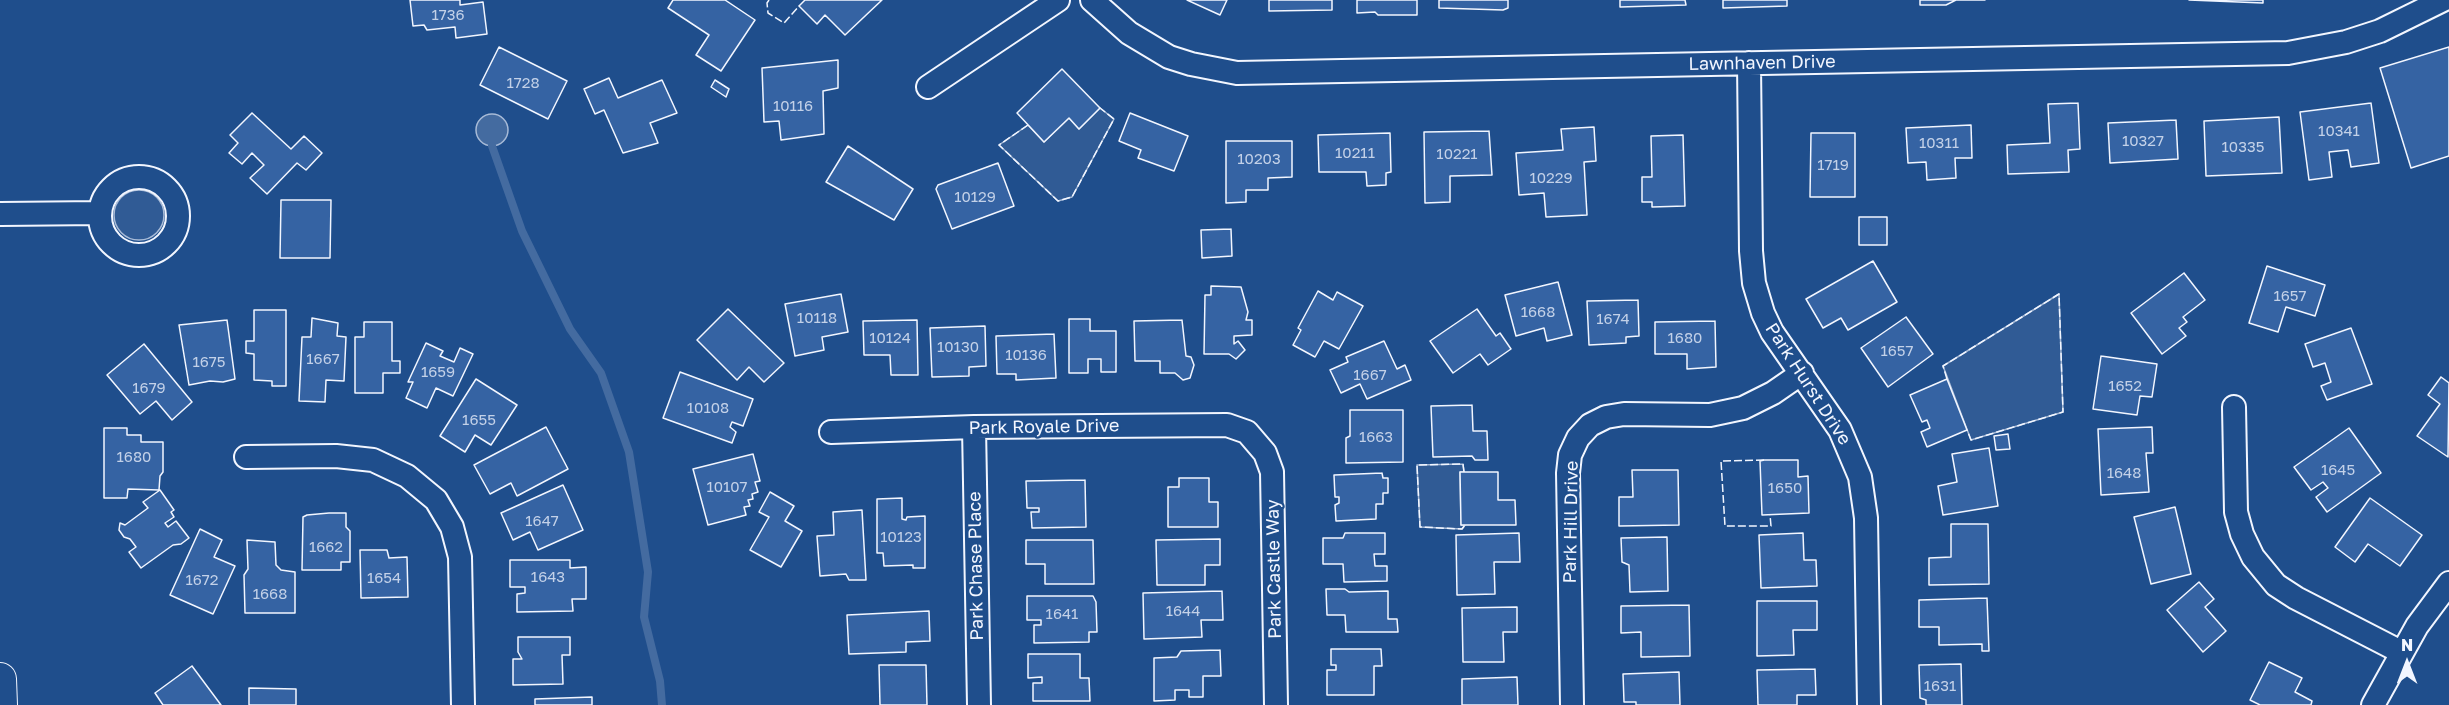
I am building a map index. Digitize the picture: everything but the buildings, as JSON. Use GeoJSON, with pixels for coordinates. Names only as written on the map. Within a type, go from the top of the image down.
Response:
{"type":"FeatureCollection","features":[{"type":"Feature","properties":{"kind":"main road"},"geometry":{"type":"LineString","coordinates":[[0,679],[1,705]]}},
{"type":"Feature","properties":{"kind":"street"},"geometry":{"type":"LineString","coordinates":[[928,87],[1058,0]]}},
{"type":"Feature","properties":{"kind":"street","name":"Lawnhaven Drive"},"geometry":{"type":"LineString","coordinates":[[1092,0],[1129,33],[1169,57],[1237,73],[2288,52],[2346,42],[2380,31],[2443,0]]}},
{"type":"Feature","properties":{"kind":"street","name":"Park Hurst Drive"},"geometry":{"type":"LineString","coordinates":[[1749,63],[1751,251],[1754,282],[1772,332],[1840,430],[1860,477],[1866,518],[1869,705]]}},
{"type":"Feature","properties":{"kind":"street"},"geometry":{"type":"LineString","coordinates":[[0,214],[100,213]]}},
{"type":"Feature","properties":{"kind":"street","name":"Park Hill Drive"},"geometry":{"type":"LineString","coordinates":[[1572,705],[1568,473],[1570,454],[1578,438],[1590,425],[1606,417],[1624,414],[1710,415],[1743,408],[1773,393],[1802,373]]}},
{"type":"Feature","properties":{"kind":"street"},"geometry":{"type":"LineString","coordinates":[[2234,407],[2236,512],[2242,534],[2253,557],[2277,585],[2296,598],[2401,652]]}},
{"type":"Feature","properties":{"kind":"street","name":"Park Royale Drive"},"geometry":{"type":"LineString","coordinates":[[831,432],[1227,425],[1236,427],[1253,438]]}},
{"type":"Feature","properties":{"kind":"street","name":"Park Chase Place"},"geometry":{"type":"LineString","coordinates":[[974,428],[979,705]]}},
{"type":"Feature","properties":{"kind":"street","name":"Park Castle Way"},"geometry":{"type":"LineString","coordinates":[[1253,438],[1266,453],[1272,476],[1276,705]]}},
{"type":"Feature","properties":{"kind":"street"},"geometry":{"type":"LineString","coordinates":[[246,457],[336,456],[373,460],[407,476],[436,500],[452,527],[460,557],[463,705]]}},
{"type":"Feature","properties":{"kind":"street"},"geometry":{"type":"LineString","coordinates":[[2373,705],[2417,626],[2449,583]]}},
{"type":"Feature","properties":{"kind":"shaded area"},"geometry":{"type":"Polygon","coordinates":[[[1100,108],[1114,119],[1072,197],[1058,201],[999,145],[1028,125],[1044,142],[1069,118],[1079,129],[1100,108]]]}},
{"type":"Feature","properties":{"kind":"shaded area"},"geometry":{"type":"Polygon","coordinates":[[[492,114],[503,119],[508,130],[503,141],[492,146],[481,141],[476,130],[481,119],[492,114]]]}},
{"type":"Feature","properties":{"kind":"shaded area"},"geometry":{"type":"Polygon","coordinates":[[[139,190],[148,192],[159,201],[164,215],[162,224],[153,235],[139,240],[130,238],[119,229],[114,215],[116,206],[125,195],[139,190]]]}},
{"type":"Feature","properties":{"kind":"shaded area"},"geometry":{"type":"Polygon","coordinates":[[[2059,294],[2063,412],[1971,440],[1943,366],[2059,294]]]}},
{"type":"Feature","properties":{"kind":"shaded area"},"geometry":{"type":"Polygon","coordinates":[[[1463,464],[1464,472],[1460,472],[1461,525],[1465,525],[1462,529],[1420,527],[1417,465],[1463,464]]]}},
{"type":"Feature","properties":{"kind":"waterway"},"geometry":{"type":"LineString","coordinates":[[492,146],[522,231],[570,329],[601,373],[629,452],[648,572],[644,617],[660,681],[662,705]]}},
{"type":"Feature","properties":{"kind":"fence"},"geometry":{"type":"LineString","coordinates":[[769,0],[768,13],[784,23],[799,6]]}},
{"type":"Feature","properties":{"kind":"fence"},"geometry":{"type":"LineString","coordinates":[[1028,125],[999,145],[1058,201],[1072,197],[1114,119],[1100,108]]}},
{"type":"Feature","properties":{"kind":"fence"},"geometry":{"type":"LineString","coordinates":[[1947,379],[1943,366],[2059,294],[2063,412],[1971,440],[1967,430]]}},
{"type":"Feature","properties":{"kind":"fence"},"geometry":{"type":"LineString","coordinates":[[1764,460],[1721,461],[1725,526],[1771,526],[1770,515]]}},
{"type":"Feature","properties":{"kind":"fence"},"geometry":{"type":"LineString","coordinates":[[1464,472],[1463,464],[1417,465],[1420,527],[1462,529],[1465,525]]}}]}
